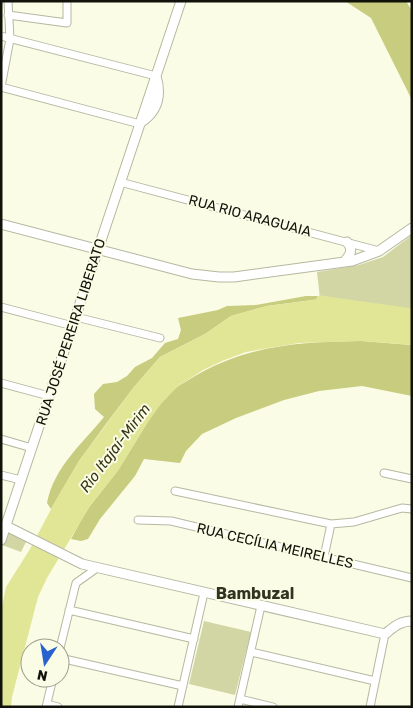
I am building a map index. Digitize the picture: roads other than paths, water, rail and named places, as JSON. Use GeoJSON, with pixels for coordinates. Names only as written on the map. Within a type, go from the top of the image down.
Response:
{"type":"FeatureCollection","features":[{"type":"Feature","properties":{"kind":"main road","name":"RUA JOSÉ PEREIRA LIBERATO"},"geometry":{"type":"LineString","coordinates":[[1,540],[4,526],[32,448],[181,1]]}},
{"type":"Feature","properties":{"kind":"main road","name":"RUA JOSÉ PEREIRA LIBERATO"},"geometry":{"type":"LineString","coordinates":[[140,124],[151,114],[157,102],[159,89],[156,76]]}},
{"type":"Feature","properties":{"kind":"main road"},"geometry":{"type":"LineString","coordinates":[[147,102],[157,102],[151,90]]}},
{"type":"Feature","properties":{"kind":"main road"},"geometry":{"type":"LineString","coordinates":[[1,224],[192,274],[219,277],[249,276],[361,258],[379,250],[412,228]]}},
{"type":"Feature","properties":{"kind":"main road"},"geometry":{"type":"LineString","coordinates":[[344,262],[350,252],[350,246],[347,242]]}},
{"type":"Feature","properties":{"kind":"main road"},"geometry":{"type":"LineString","coordinates":[[4,526],[85,565],[204,593],[385,634],[398,624],[412,621]]}},
{"type":"Feature","properties":{"kind":"street"},"geometry":{"type":"LineString","coordinates":[[8,1],[10,38],[1,87],[140,124]]}},
{"type":"Feature","properties":{"kind":"street"},"geometry":{"type":"LineString","coordinates":[[8,15],[67,23],[66,1]]}},
{"type":"Feature","properties":{"kind":"street"},"geometry":{"type":"LineString","coordinates":[[1,36],[156,76]]}},
{"type":"Feature","properties":{"kind":"street","name":"RUA RIO ARAGUAIA"},"geometry":{"type":"LineString","coordinates":[[120,182],[379,250]]}},
{"type":"Feature","properties":{"kind":"street"},"geometry":{"type":"LineString","coordinates":[[1,307],[72,326]]}},
{"type":"Feature","properties":{"kind":"street"},"geometry":{"type":"LineString","coordinates":[[76,317],[160,338]]}},
{"type":"Feature","properties":{"kind":"street"},"geometry":{"type":"LineString","coordinates":[[1,383],[49,396]]}},
{"type":"Feature","properties":{"kind":"street"},"geometry":{"type":"LineString","coordinates":[[1,439],[32,448]]}},
{"type":"Feature","properties":{"kind":"street"},"geometry":{"type":"LineString","coordinates":[[384,473],[412,479]]}},
{"type":"Feature","properties":{"kind":"street"},"geometry":{"type":"LineString","coordinates":[[1,475],[21,480]]}},
{"type":"Feature","properties":{"kind":"street"},"geometry":{"type":"LineString","coordinates":[[175,491],[331,524],[354,522],[402,508],[412,509]]}},
{"type":"Feature","properties":{"kind":"street","name":"RUA CECÍLIA MEIRELLES"},"geometry":{"type":"LineString","coordinates":[[138,520],[171,521],[412,578]]}},
{"type":"Feature","properties":{"kind":"street"},"geometry":{"type":"LineString","coordinates":[[324,557],[331,524]]}},
{"type":"Feature","properties":{"kind":"street"},"geometry":{"type":"LineString","coordinates":[[84,577],[87,570],[85,565]]}},
{"type":"Feature","properties":{"kind":"street"},"geometry":{"type":"LineString","coordinates":[[62,638],[76,583],[97,568]]}},
{"type":"Feature","properties":{"kind":"street"},"geometry":{"type":"LineString","coordinates":[[178,707],[204,593]]}},
{"type":"Feature","properties":{"kind":"street"},"geometry":{"type":"LineString","coordinates":[[261,606],[239,703],[273,707]]}},
{"type":"Feature","properties":{"kind":"street"},"geometry":{"type":"LineString","coordinates":[[69,610],[194,639]]}},
{"type":"Feature","properties":{"kind":"street"},"geometry":{"type":"LineString","coordinates":[[370,707],[385,634]]}},
{"type":"Feature","properties":{"kind":"street"},"geometry":{"type":"LineString","coordinates":[[251,652],[375,681]]}},
{"type":"Feature","properties":{"kind":"street"},"geometry":{"type":"LineString","coordinates":[[70,660],[183,686]]}},
{"type":"Feature","properties":{"kind":"street"},"geometry":{"type":"LineString","coordinates":[[50,688],[46,706],[58,707]]}},
{"type":"Feature","properties":{"kind":"water","name":"Rio Itajaí-Mirim"},"geometry":{"type":"Polygon","coordinates":[[[320,299],[412,312],[412,345],[361,341],[299,343],[246,352],[203,370],[177,387],[147,423],[118,471],[90,506],[47,578],[38,597],[27,638],[20,638],[20,666],[11,707],[1,707],[1,612],[6,587],[30,549],[79,461],[134,387],[160,357],[205,334],[231,316],[267,306],[320,299]]]}},
{"type":"Feature","properties":{"kind":"waterway"},"geometry":{"type":"LineString","coordinates":[[320,299],[412,312]]}},
{"type":"Feature","properties":{"kind":"district","name":"Bambuzal"},"geometry":{"type":"Point","coordinates":[255,593]}}]}
